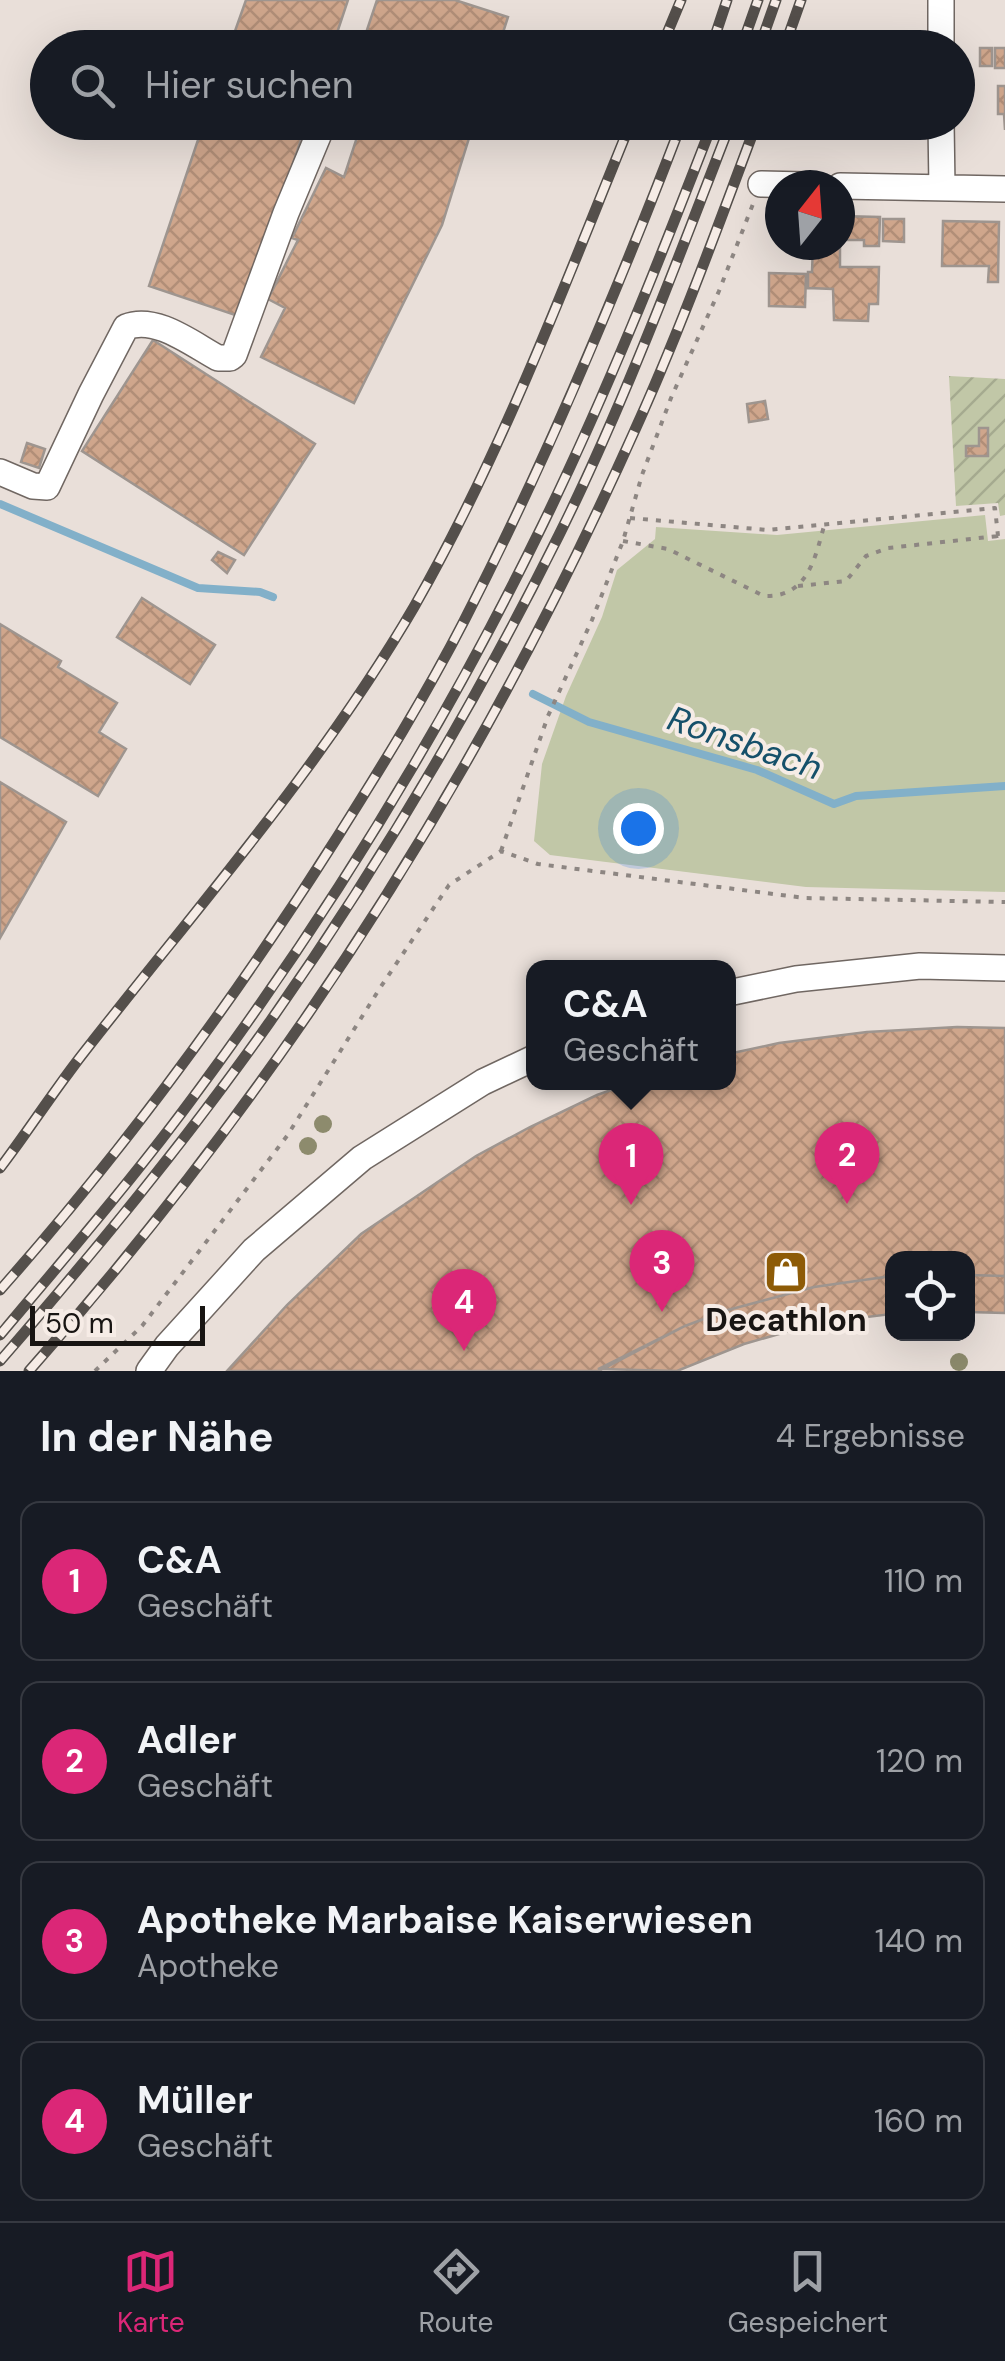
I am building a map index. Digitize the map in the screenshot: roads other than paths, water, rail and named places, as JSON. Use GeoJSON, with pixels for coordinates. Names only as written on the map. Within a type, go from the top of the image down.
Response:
{"type":"FeatureCollection","features":[{"type":"Feature","properties":{"kind":"street"},"geometry":{"type":"LineString","coordinates":[[941,0],[941,30]]}},
{"type":"Feature","properties":{"kind":"street"},"geometry":{"type":"LineString","coordinates":[[0,472],[47,488],[126,327],[151,324],[218,358],[234,355],[316,140]]}},
{"type":"Feature","properties":{"kind":"street"},"geometry":{"type":"LineString","coordinates":[[942,140],[942,188]]}},
{"type":"Feature","properties":{"kind":"street"},"geometry":{"type":"LineString","coordinates":[[761,184],[765,184]]}},
{"type":"Feature","properties":{"kind":"street"},"geometry":{"type":"LineString","coordinates":[[855,186],[1005,189]]}},
{"type":"Feature","properties":{"kind":"street"},"geometry":{"type":"LineString","coordinates":[[736,991],[796,979],[920,966],[1005,968]]}},
{"type":"Feature","properties":{"kind":"street"},"geometry":{"type":"LineString","coordinates":[[150,1371],[167,1346],[254,1250],[362,1158],[482,1082],[526,1062]]}},
{"type":"Feature","properties":{"kind":"waterway","name":"Ronsbach"},"geometry":{"type":"LineString","coordinates":[[0,504],[198,588],[260,592],[273,597]]}},
{"type":"Feature","properties":{"kind":"waterway","name":"Ronsbach"},"geometry":{"type":"LineString","coordinates":[[533,694],[589,722],[757,770],[834,804],[856,796],[1005,786]]}},
{"type":"Feature","properties":{"kind":"railway"},"geometry":{"type":"LineString","coordinates":[[668,30],[681,0]]}},
{"type":"Feature","properties":{"kind":"railway"},"geometry":{"type":"LineString","coordinates":[[717,30],[727,0]]}},
{"type":"Feature","properties":{"kind":"railway"},"geometry":{"type":"LineString","coordinates":[[747,30],[758,0]]}},
{"type":"Feature","properties":{"kind":"railway"},"geometry":{"type":"LineString","coordinates":[[765,30],[776,0]]}},
{"type":"Feature","properties":{"kind":"railway"},"geometry":{"type":"LineString","coordinates":[[790,30],[801,0]]}},
{"type":"Feature","properties":{"kind":"railway"},"geometry":{"type":"LineString","coordinates":[[0,1168],[74,1065],[299,780],[414,607],[504,429],[624,140]]}},
{"type":"Feature","properties":{"kind":"railway"},"geometry":{"type":"LineString","coordinates":[[0,1290],[135,1127],[220,1013],[300,896],[419,703],[495,560],[552,437],[675,140]]}},
{"type":"Feature","properties":{"kind":"railway"},"geometry":{"type":"LineString","coordinates":[[0,1335],[200,1088],[295,954],[426,744],[566,477],[632,326],[706,140]]}},
{"type":"Feature","properties":{"kind":"railway"},"geometry":{"type":"LineString","coordinates":[[0,1361],[139,1195],[237,1067],[348,906],[423,785],[527,598],[583,485],[650,331],[724,140]]}},
{"type":"Feature","properties":{"kind":"railway"},"geometry":{"type":"LineString","coordinates":[[29,1371],[120,1264],[290,1041],[441,806],[574,560],[634,432],[683,317],[750,140]]}},
{"type":"Feature","properties":{"kind":"place","name":"Adler"},"geometry":{"type":"Point","coordinates":[847,1204]}},
{"type":"Feature","properties":{"kind":"place","name":"C&A"},"geometry":{"type":"Point","coordinates":[631,1205]}},
{"type":"Feature","properties":{"kind":"place","name":"Decathlon"},"geometry":{"type":"Point","coordinates":[786,1272]}},
{"type":"Feature","properties":{"kind":"place","name":"Apotheke Marbaise Kaiserwiesen"},"geometry":{"type":"Point","coordinates":[662,1312]}},
{"type":"Feature","properties":{"kind":"place","name":"Müller"},"geometry":{"type":"Point","coordinates":[464,1351]}}]}
